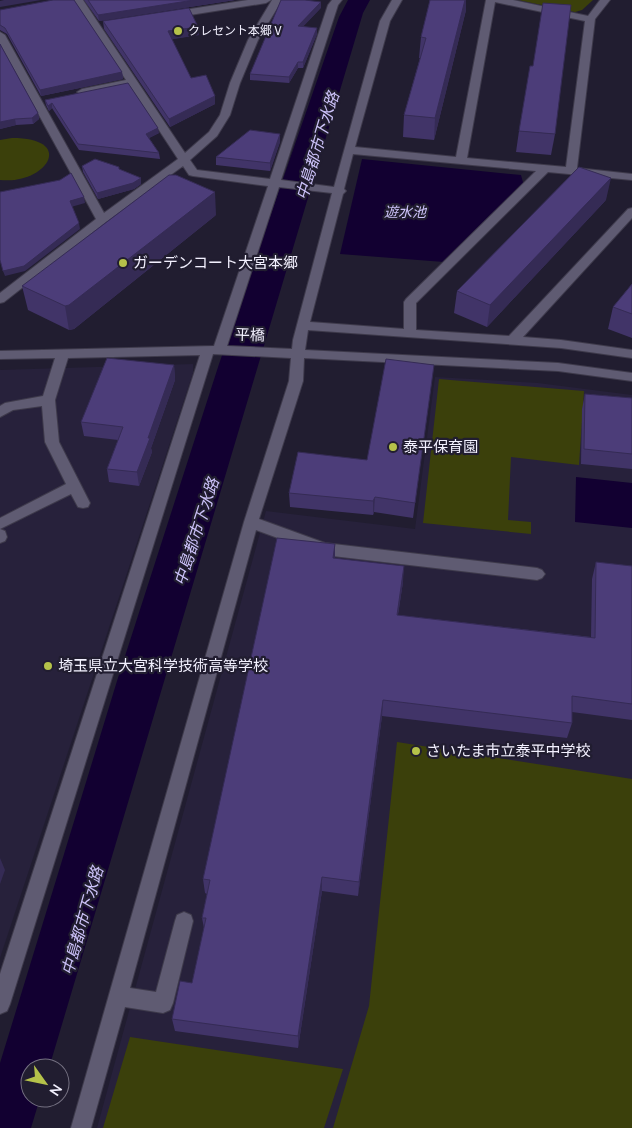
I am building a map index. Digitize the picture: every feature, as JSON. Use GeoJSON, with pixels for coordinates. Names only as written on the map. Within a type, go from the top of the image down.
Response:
{"type":"FeatureCollection","features":[{"type":"Feature","properties":{"kind":"street"},"geometry":{"type":"LineString","coordinates":[[78,0],[100,25],[132,82],[193,173],[340,191]]}},
{"type":"Feature","properties":{"kind":"street"},"geometry":{"type":"LineString","coordinates":[[161,16],[266,0]]}},
{"type":"Feature","properties":{"kind":"street"},"geometry":{"type":"LineString","coordinates":[[0,299],[102,220],[184,160],[213,134],[225,115],[234,82],[253,40],[277,0]]}},
{"type":"Feature","properties":{"kind":"street"},"geometry":{"type":"LineString","coordinates":[[81,1128],[251,522],[296,381],[298,353],[303,326],[385,21],[397,0]]}},
{"type":"Feature","properties":{"kind":"street"},"geometry":{"type":"LineString","coordinates":[[461,161],[491,0]]}},
{"type":"Feature","properties":{"kind":"street"},"geometry":{"type":"LineString","coordinates":[[499,0],[590,19]]}},
{"type":"Feature","properties":{"kind":"street"},"geometry":{"type":"LineString","coordinates":[[571,171],[590,19],[605,0]]}},
{"type":"Feature","properties":{"kind":"street"},"geometry":{"type":"LineString","coordinates":[[0,1004],[216,350],[333,4]]}},
{"type":"Feature","properties":{"kind":"street"},"geometry":{"type":"LineString","coordinates":[[0,35],[102,220]]}},
{"type":"Feature","properties":{"kind":"street"},"geometry":{"type":"LineString","coordinates":[[69,95],[132,82]]}},
{"type":"Feature","properties":{"kind":"street"},"geometry":{"type":"LineString","coordinates":[[37,102],[50,99]]}},
{"type":"Feature","properties":{"kind":"street"},"geometry":{"type":"LineString","coordinates":[[349,150],[632,177]]}},
{"type":"Feature","properties":{"kind":"street"},"geometry":{"type":"LineString","coordinates":[[410,334],[410,302],[544,169]]}},
{"type":"Feature","properties":{"kind":"street"},"geometry":{"type":"LineString","coordinates":[[512,341],[632,211]]}},
{"type":"Feature","properties":{"kind":"street"},"geometry":{"type":"LineString","coordinates":[[303,326],[561,344],[632,354]]}},
{"type":"Feature","properties":{"kind":"street","name":"平橋"},"geometry":{"type":"LineString","coordinates":[[0,354],[216,350],[277,352],[558,367],[632,377]]}},
{"type":"Feature","properties":{"kind":"street"},"geometry":{"type":"LineString","coordinates":[[63,354],[48,400],[52,442],[83,503]]}},
{"type":"Feature","properties":{"kind":"street"},"geometry":{"type":"LineString","coordinates":[[3,408],[48,400]]}},
{"type":"Feature","properties":{"kind":"street"},"geometry":{"type":"LineString","coordinates":[[0,524],[74,486]]}},
{"type":"Feature","properties":{"kind":"street"},"geometry":{"type":"LineString","coordinates":[[251,522],[324,549],[537,574]]}},
{"type":"Feature","properties":{"kind":"street"},"geometry":{"type":"LineString","coordinates":[[118,996],[163,1003],[184,922]]}},
{"type":"Feature","properties":{"kind":"shaded area","name":"埼玉県立大宮科学技術高等学校"},"geometry":{"type":"Polygon","coordinates":[[[193,364],[193,373],[0,958],[0,370],[193,364]]]}},
{"type":"Feature","properties":{"kind":"shaded area","name":"さいたま市立泰平中学校"},"geometry":{"type":"Polygon","coordinates":[[[435,377],[538,383],[632,395],[632,1128],[97,1128],[266,511],[415,529],[435,377]]]}},
{"type":"Feature","properties":{"kind":"green space"},"geometry":{"type":"Polygon","coordinates":[[[518,0],[593,0],[582,10],[575,12],[518,0]]]}},
{"type":"Feature","properties":{"kind":"green space"},"geometry":{"type":"Polygon","coordinates":[[[12,138],[32,140],[44,145],[49,153],[48,161],[41,169],[30,176],[16,180],[0,180],[0,140],[12,138]]]}},
{"type":"Feature","properties":{"kind":"green space"},"geometry":{"type":"Polygon","coordinates":[[[439,379],[584,391],[579,465],[511,457],[508,520],[531,522],[531,534],[423,523],[439,379]]]}},
{"type":"Feature","properties":{"kind":"green space"},"geometry":{"type":"Polygon","coordinates":[[[397,742],[632,779],[632,1128],[333,1128],[369,1006],[397,742]]]}},
{"type":"Feature","properties":{"kind":"green space"},"geometry":{"type":"Polygon","coordinates":[[[130,1037],[343,1069],[324,1128],[103,1128],[130,1037]]]}},
{"type":"Feature","properties":{"kind":"water","name":"中島都市下水路"},"geometry":{"type":"Polygon","coordinates":[[[348,0],[370,0],[363,13],[52,1058],[20,1058],[20,1108],[37,1108],[31,1128],[0,1128],[0,1063],[117,681],[219,364],[339,17],[348,0]]]}},
{"type":"Feature","properties":{"kind":"water","name":"遊水池"},"geometry":{"type":"Polygon","coordinates":[[[362,159],[521,175],[524,186],[444,262],[340,254],[362,159]]]}},
{"type":"Feature","properties":{"kind":"water"},"geometry":{"type":"Polygon","coordinates":[[[576,477],[632,483],[632,528],[575,522],[576,477]]]}},
{"type":"Feature","properties":{"kind":"building"},"geometry":{"type":"Polygon","coordinates":[[[53,0],[74,0],[122,72],[40,90],[5,28],[0,25],[0,10],[53,0]]]}},
{"type":"Feature","properties":{"kind":"building"},"geometry":{"type":"Polygon","coordinates":[[[88,0],[194,0],[98,15],[88,0]]]}},
{"type":"Feature","properties":{"kind":"building"},"geometry":{"type":"Polygon","coordinates":[[[281,0],[321,2],[298,26],[317,28],[303,62],[298,62],[289,77],[250,74],[281,0]]]}},
{"type":"Feature","properties":{"kind":"building"},"geometry":{"type":"Polygon","coordinates":[[[430,0],[465,0],[435,118],[404,115],[426,38],[421,37],[430,0]]]}},
{"type":"Feature","properties":{"kind":"building"},"geometry":{"type":"Polygon","coordinates":[[[543,3],[571,5],[555,134],[519,131],[530,66],[533,66],[543,3]]]}},
{"type":"Feature","properties":{"kind":"building"},"geometry":{"type":"Polygon","coordinates":[[[189,8],[198,27],[168,31],[191,78],[206,75],[215,96],[169,119],[103,21],[189,8]]]}},
{"type":"Feature","properties":{"kind":"building"},"geometry":{"type":"Polygon","coordinates":[[[0,44],[38,113],[32,118],[0,122],[0,44]]]}},
{"type":"Feature","properties":{"kind":"building"},"geometry":{"type":"Polygon","coordinates":[[[128,83],[158,128],[146,134],[159,153],[78,144],[52,103],[48,106],[45,100],[128,83]]]}},
{"type":"Feature","properties":{"kind":"building"},"geometry":{"type":"Polygon","coordinates":[[[250,130],[280,134],[270,163],[216,157],[250,130]]]}},
{"type":"Feature","properties":{"kind":"building"},"geometry":{"type":"Polygon","coordinates":[[[95,159],[119,167],[119,169],[141,178],[133,183],[97,193],[82,166],[95,159]]]}},
{"type":"Feature","properties":{"kind":"building"},"geometry":{"type":"Polygon","coordinates":[[[579,167],[611,178],[490,305],[457,291],[579,167]]]}},
{"type":"Feature","properties":{"kind":"building"},"geometry":{"type":"Polygon","coordinates":[[[71,173],[84,197],[70,201],[79,223],[24,266],[3,271],[0,260],[0,192],[60,180],[71,173]]]}},
{"type":"Feature","properties":{"kind":"building"},"geometry":{"type":"Polygon","coordinates":[[[169,175],[176,175],[215,192],[69,305],[65,306],[22,286],[169,175]]]}},
{"type":"Feature","properties":{"kind":"building"},"geometry":{"type":"Polygon","coordinates":[[[632,284],[632,314],[613,307],[632,284]]]}},
{"type":"Feature","properties":{"kind":"building"},"geometry":{"type":"Polygon","coordinates":[[[107,358],[174,365],[137,472],[107,469],[123,427],[81,422],[107,358]]]}},
{"type":"Feature","properties":{"kind":"building"},"geometry":{"type":"Polygon","coordinates":[[[386,359],[434,365],[415,503],[375,497],[373,501],[289,493],[298,452],[367,460],[386,359]]]}},
{"type":"Feature","properties":{"kind":"building"},"geometry":{"type":"Polygon","coordinates":[[[585,394],[632,398],[632,454],[584,449],[585,394]]]}},
{"type":"Feature","properties":{"kind":"building"},"geometry":{"type":"Polygon","coordinates":[[[277,538],[335,544],[333,558],[404,566],[397,615],[595,638],[596,562],[632,566],[632,704],[572,696],[572,723],[383,700],[359,882],[322,877],[298,1036],[172,1019],[180,981],[192,983],[206,918],[202,918],[210,880],[203,879],[277,538]]]}},
{"type":"Feature","properties":{"kind":"place","name":"クレセント本郷Ⅴ"},"geometry":{"type":"Point","coordinates":[178,31]}},
{"type":"Feature","properties":{"kind":"place","name":"ガーデンコート大宮本郷"},"geometry":{"type":"Point","coordinates":[123,263]}},
{"type":"Feature","properties":{"kind":"place","name":"泰平保育園"},"geometry":{"type":"Point","coordinates":[393,447]}},
{"type":"Feature","properties":{"kind":"place","name":"埼玉県立大宮科学技術高等学校"},"geometry":{"type":"Point","coordinates":[48,666]}},
{"type":"Feature","properties":{"kind":"place","name":"さいたま市立泰平中学校"},"geometry":{"type":"Point","coordinates":[416,751]}}]}
